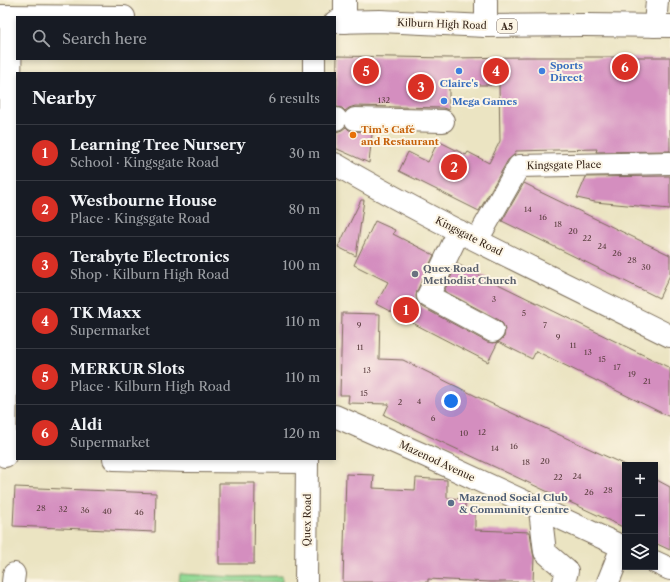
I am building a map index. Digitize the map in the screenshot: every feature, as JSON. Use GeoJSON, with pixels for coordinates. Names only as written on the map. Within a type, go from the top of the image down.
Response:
{"type":"FeatureCollection","features":[{"type":"Feature","properties":{"kind":"street"},"geometry":{"type":"LineString","coordinates":[[340,22],[344,0]]}},
{"type":"Feature","properties":{"kind":"street"},"geometry":{"type":"LineString","coordinates":[[486,0],[486,26]]}},
{"type":"Feature","properties":{"kind":"street"},"geometry":{"type":"LineString","coordinates":[[656,0],[663,26]]}},
{"type":"Feature","properties":{"kind":"street"},"geometry":{"type":"LineString","coordinates":[[7,456],[5,16],[16,16]]}},
{"type":"Feature","properties":{"kind":"street","name":"Kilburn High Road"},"geometry":{"type":"LineString","coordinates":[[340,22],[380,21],[486,26],[663,26]]}},
{"type":"Feature","properties":{"kind":"street"},"geometry":{"type":"LineString","coordinates":[[314,60],[314,72]]}},
{"type":"Feature","properties":{"kind":"street"},"geometry":{"type":"LineString","coordinates":[[342,119],[443,121]]}},
{"type":"Feature","properties":{"kind":"street","name":"Kingsgate Place"},"geometry":{"type":"LineString","coordinates":[[468,235],[519,166],[670,163]]}},
{"type":"Feature","properties":{"kind":"street","name":"Kingsgate Road"},"geometry":{"type":"LineString","coordinates":[[336,165],[379,189],[468,235],[670,336]]}},
{"type":"Feature","properties":{"kind":"street"},"geometry":{"type":"LineString","coordinates":[[468,235],[428,296],[494,331]]}},
{"type":"Feature","properties":{"kind":"street","name":"Mazenod Avenue"},"geometry":{"type":"LineString","coordinates":[[336,416],[622,546]]}},
{"type":"Feature","properties":{"kind":"street"},"geometry":{"type":"LineString","coordinates":[[150,460],[307,461]]}},
{"type":"Feature","properties":{"kind":"street","name":"Quex Road"},"geometry":{"type":"LineString","coordinates":[[306,582],[307,461]]}},
{"type":"Feature","properties":{"kind":"street"},"geometry":{"type":"LineString","coordinates":[[540,510],[545,552],[567,571],[564,582]]}},
{"type":"Feature","properties":{"kind":"street"},"geometry":{"type":"LineString","coordinates":[[608,582],[622,551]]}},
{"type":"Feature","properties":{"kind":"street"},"geometry":{"type":"LineString","coordinates":[[658,563],[670,569]]}},
{"type":"Feature","properties":{"kind":"green space"},"geometry":{"type":"Polygon","coordinates":[[[180,574],[235,577],[282,576],[282,582],[179,582],[180,574]]]}},
{"type":"Feature","properties":{"kind":"building"},"geometry":{"type":"Polygon","coordinates":[[[337,56],[450,58],[670,57],[670,151],[596,152],[597,149],[516,151],[508,160],[479,211],[399,171],[408,152],[428,162],[438,141],[466,155],[468,152],[489,163],[500,141],[499,85],[449,85],[449,110],[443,108],[355,106],[345,111],[342,108],[336,107],[337,56]]]}},
{"type":"Feature","properties":{"kind":"building"},"geometry":{"type":"Polygon","coordinates":[[[346,127],[349,130],[372,134],[369,163],[336,148],[336,132],[346,127]]]}},
{"type":"Feature","properties":{"kind":"building"},"geometry":{"type":"Polygon","coordinates":[[[670,176],[670,209],[595,202],[577,198],[586,177],[670,176]]]}},
{"type":"Feature","properties":{"kind":"building"},"geometry":{"type":"Polygon","coordinates":[[[524,183],[670,255],[670,275],[659,298],[502,221],[524,183]]]}},
{"type":"Feature","properties":{"kind":"building"},"geometry":{"type":"Polygon","coordinates":[[[361,200],[364,200],[356,256],[338,247],[361,200]]]}},
{"type":"Feature","properties":{"kind":"building"},"geometry":{"type":"Polygon","coordinates":[[[375,221],[395,230],[393,234],[434,255],[417,291],[417,302],[422,307],[487,342],[498,342],[488,362],[376,304],[388,282],[354,265],[375,221]]]}},
{"type":"Feature","properties":{"kind":"building"},"geometry":{"type":"Polygon","coordinates":[[[457,264],[670,368],[670,417],[536,351],[532,359],[498,342],[504,337],[505,330],[503,324],[499,320],[444,291],[457,264]]]}},
{"type":"Feature","properties":{"kind":"building"},"geometry":{"type":"Polygon","coordinates":[[[342,313],[380,314],[379,359],[403,360],[488,402],[622,464],[622,527],[384,415],[389,404],[348,403],[349,395],[340,395],[342,313]]]}},
{"type":"Feature","properties":{"kind":"building"},"geometry":{"type":"Polygon","coordinates":[[[346,474],[374,475],[373,488],[415,490],[416,478],[447,480],[447,498],[465,499],[465,510],[475,510],[475,530],[530,532],[534,557],[533,582],[489,582],[428,579],[428,582],[343,582],[346,474]]]}},
{"type":"Feature","properties":{"kind":"building"},"geometry":{"type":"Polygon","coordinates":[[[658,481],[670,487],[670,550],[658,544],[658,481]]]}},
{"type":"Feature","properties":{"kind":"building"},"geometry":{"type":"Polygon","coordinates":[[[219,483],[255,483],[254,564],[219,564],[219,483]]]}},
{"type":"Feature","properties":{"kind":"building"},"geometry":{"type":"Polygon","coordinates":[[[15,487],[156,493],[155,532],[13,526],[15,487]]]}},
{"type":"Feature","properties":{"kind":"place","name":"Aldi"},"geometry":{"type":"Point","coordinates":[625,67]}},
{"type":"Feature","properties":{"kind":"place","name":"MERKUR Slots"},"geometry":{"type":"Point","coordinates":[366,71]}},
{"type":"Feature","properties":{"kind":"place","name":"Claire's"},"geometry":{"type":"Point","coordinates":[459,71]}},
{"type":"Feature","properties":{"kind":"place","name":"TK Maxx"},"geometry":{"type":"Point","coordinates":[496,71]}},
{"type":"Feature","properties":{"kind":"place","name":"Sports Direct"},"geometry":{"type":"Point","coordinates":[542,71]}},
{"type":"Feature","properties":{"kind":"place","name":"Terabyte Electronics"},"geometry":{"type":"Point","coordinates":[421,87]}},
{"type":"Feature","properties":{"kind":"place","name":"Mega Games"},"geometry":{"type":"Point","coordinates":[444,101]}},
{"type":"Feature","properties":{"kind":"place","name":"Tim's Café and Restaurant"},"geometry":{"type":"Point","coordinates":[353,135]}},
{"type":"Feature","properties":{"kind":"place","name":"Westbourne House"},"geometry":{"type":"Point","coordinates":[454,167]}},
{"type":"Feature","properties":{"kind":"place","name":"Quex Road Methodist Church"},"geometry":{"type":"Point","coordinates":[415,274]}},
{"type":"Feature","properties":{"kind":"place","name":"Learning Tree Nursery"},"geometry":{"type":"Point","coordinates":[406,310]}},
{"type":"Feature","properties":{"kind":"place","name":"Mazenod Social Club & Community Centre"},"geometry":{"type":"Point","coordinates":[451,503]}}]}
